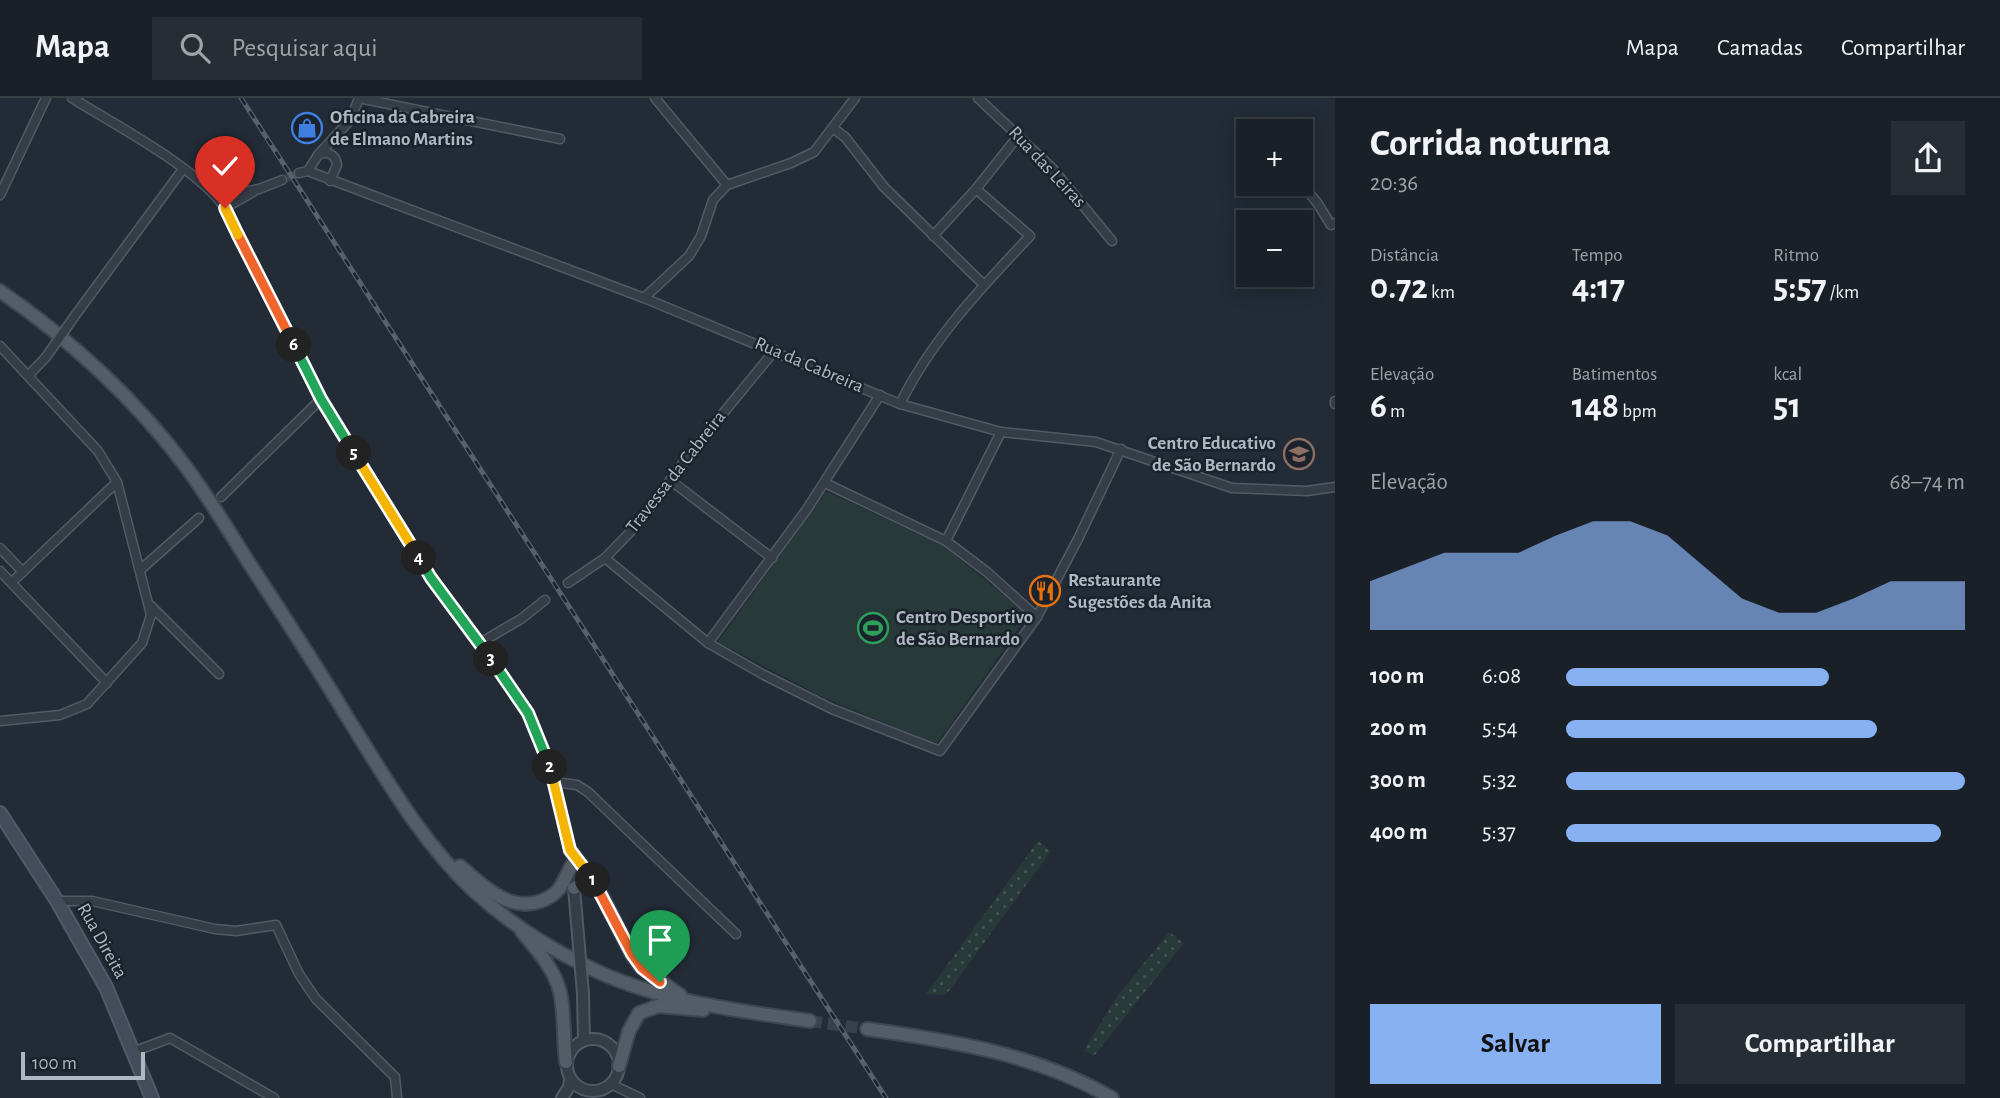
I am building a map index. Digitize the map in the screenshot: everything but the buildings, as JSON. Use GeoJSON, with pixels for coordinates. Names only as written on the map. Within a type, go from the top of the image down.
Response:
{"type":"FeatureCollection","features":[{"type":"Feature","properties":{"kind":"main road"},"geometry":{"type":"LineString","coordinates":[[0,291],[95,368],[142,415],[186,467],[290,625],[399,799],[429,840],[475,892],[515,924],[607,976],[687,1001],[810,1021]]}},
{"type":"Feature","properties":{"kind":"main road","name":"Rua Direita"},"geometry":{"type":"LineString","coordinates":[[0,813],[57,901],[106,987],[152,1098]]}},
{"type":"Feature","properties":{"kind":"main road"},"geometry":{"type":"LineString","coordinates":[[429,840],[492,892],[512,903],[529,905],[544,900],[558,891],[572,865]]}},
{"type":"Feature","properties":{"kind":"main road"},"geometry":{"type":"LineString","coordinates":[[570,850],[597,886],[642,968],[687,1001]]}},
{"type":"Feature","properties":{"kind":"main road"},"geometry":{"type":"LineString","coordinates":[[558,891],[574,892],[584,883],[597,886]]}},
{"type":"Feature","properties":{"kind":"main road"},"geometry":{"type":"LineString","coordinates":[[515,924],[545,960],[561,994],[566,1062]]}},
{"type":"Feature","properties":{"kind":"main road"},"geometry":{"type":"LineString","coordinates":[[619,1066],[633,1021],[647,1009],[658,1006],[741,1011]]}},
{"type":"Feature","properties":{"kind":"main road"},"geometry":{"type":"LineString","coordinates":[[867,1029],[968,1045],[1028,1060],[1087,1084],[1112,1098]]}},
{"type":"Feature","properties":{"kind":"street"},"geometry":{"type":"LineString","coordinates":[[0,195],[46,98]]}},
{"type":"Feature","properties":{"kind":"street"},"geometry":{"type":"LineString","coordinates":[[72,98],[183,169],[218,197],[321,399],[431,578],[528,713],[555,782],[570,850],[583,994],[584,1040]]}},
{"type":"Feature","properties":{"kind":"street"},"geometry":{"type":"LineString","coordinates":[[299,173],[308,171],[318,155],[351,119],[359,98],[560,139]]}},
{"type":"Feature","properties":{"kind":"street"},"geometry":{"type":"LineString","coordinates":[[655,98],[727,185]]}},
{"type":"Feature","properties":{"kind":"street"},"geometry":{"type":"LineString","coordinates":[[645,298],[689,256],[701,236],[713,200],[727,185],[791,163],[814,152],[855,98]]}},
{"type":"Feature","properties":{"kind":"street","name":"Rua das Leiras"},"geometry":{"type":"LineString","coordinates":[[978,98],[1053,169],[1112,241]]}},
{"type":"Feature","properties":{"kind":"street"},"geometry":{"type":"LineString","coordinates":[[834,129],[845,137],[884,187],[984,285]]}},
{"type":"Feature","properties":{"kind":"street"},"geometry":{"type":"LineString","coordinates":[[933,236],[976,189],[1019,135]]}},
{"type":"Feature","properties":{"kind":"street"},"geometry":{"type":"LineString","coordinates":[[330,181],[337,165],[333,156],[336,136]]}},
{"type":"Feature","properties":{"kind":"street"},"geometry":{"type":"LineString","coordinates":[[318,155],[323,152],[333,156]]}},
{"type":"Feature","properties":{"kind":"street"},"geometry":{"type":"LineString","coordinates":[[29,375],[46,357],[183,169]]}},
{"type":"Feature","properties":{"kind":"street","name":"Rua da Cabreira"},"geometry":{"type":"LineString","coordinates":[[308,171],[645,298],[900,404],[1001,432],[1096,442],[1232,488],[1307,491],[1335,487]]}},
{"type":"Feature","properties":{"kind":"street"},"geometry":{"type":"LineString","coordinates":[[225,208],[282,180]]}},
{"type":"Feature","properties":{"kind":"street"},"geometry":{"type":"LineString","coordinates":[[218,197],[259,189]]}},
{"type":"Feature","properties":{"kind":"street"},"geometry":{"type":"LineString","coordinates":[[900,404],[912,379],[962,309],[1030,236],[976,189]]}},
{"type":"Feature","properties":{"kind":"street"},"geometry":{"type":"LineString","coordinates":[[1312,196],[1331,225],[1335,223]]}},
{"type":"Feature","properties":{"kind":"street"},"geometry":{"type":"LineString","coordinates":[[0,346],[98,451],[117,482],[151,615],[142,643],[88,704],[60,715],[0,721]]}},
{"type":"Feature","properties":{"kind":"street","name":"Travessa da Cabreira"},"geometry":{"type":"LineString","coordinates":[[568,583],[605,558],[636,525],[775,350]]}},
{"type":"Feature","properties":{"kind":"street"},"geometry":{"type":"LineString","coordinates":[[708,643],[825,483],[880,395]]}},
{"type":"Feature","properties":{"kind":"street"},"geometry":{"type":"LineString","coordinates":[[221,497],[321,399]]}},
{"type":"Feature","properties":{"kind":"street"},"geometry":{"type":"LineString","coordinates":[[946,541],[1001,432]]}},
{"type":"Feature","properties":{"kind":"street"},"geometry":{"type":"LineString","coordinates":[[605,558],[708,643],[832,709],[940,751],[1037,617],[1121,449]]}},
{"type":"Feature","properties":{"kind":"street"},"geometry":{"type":"LineString","coordinates":[[670,480],[772,558]]}},
{"type":"Feature","properties":{"kind":"street"},"geometry":{"type":"LineString","coordinates":[[12,582],[117,482]]}},
{"type":"Feature","properties":{"kind":"street"},"geometry":{"type":"LineString","coordinates":[[825,483],[946,541],[987,572],[1037,617]]}},
{"type":"Feature","properties":{"kind":"street"},"geometry":{"type":"LineString","coordinates":[[140,570],[199,518]]}},
{"type":"Feature","properties":{"kind":"street"},"geometry":{"type":"LineString","coordinates":[[0,548],[23,572]]}},
{"type":"Feature","properties":{"kind":"street"},"geometry":{"type":"LineString","coordinates":[[0,571],[107,683]]}},
{"type":"Feature","properties":{"kind":"street"},"geometry":{"type":"LineString","coordinates":[[480,643],[521,619],[545,600]]}},
{"type":"Feature","properties":{"kind":"street"},"geometry":{"type":"LineString","coordinates":[[147,602],[219,674]]}},
{"type":"Feature","properties":{"kind":"street"},"geometry":{"type":"LineString","coordinates":[[555,782],[577,785],[587,792],[736,934]]}},
{"type":"Feature","properties":{"kind":"street"},"geometry":{"type":"LineString","coordinates":[[57,901],[92,901],[215,929],[236,931],[276,925],[299,974],[316,999],[395,1077],[397,1098]]}},
{"type":"Feature","properties":{"kind":"street"},"geometry":{"type":"LineString","coordinates":[[133,1052],[170,1038],[274,1098]]}},
{"type":"Feature","properties":{"kind":"street"},"geometry":{"type":"LineString","coordinates":[[562,1098],[569,1087],[566,1062],[572,1049],[584,1040],[601,1040],[608,1044],[614,1050],[619,1066],[615,1079],[596,1091],[587,1091],[569,1098]]}},
{"type":"Feature","properties":{"kind":"street"},"geometry":{"type":"LineString","coordinates":[[570,1079],[587,1091]]}},
{"type":"Feature","properties":{"kind":"street"},"geometry":{"type":"LineString","coordinates":[[611,1084],[640,1098]]}},
{"type":"Feature","properties":{"kind":"shaded area","name":"Centro Desportivo de São Bernardo"},"geometry":{"type":"Polygon","coordinates":[[[826,491],[942,545],[1028,615],[937,744],[822,697],[718,642],[826,491]]]}},
{"type":"Feature","properties":{"kind":"shaded area"},"geometry":{"type":"Polygon","coordinates":[[[1038,841],[1051,851],[946,995],[926,994],[1038,841]]]}},
{"type":"Feature","properties":{"kind":"shaded area"},"geometry":{"type":"Polygon","coordinates":[[[1169,932],[1184,943],[1094,1056],[1084,1050],[1119,994],[1169,932]]]}},
{"type":"Feature","properties":{"kind":"tunnel"},"geometry":{"type":"LineString","coordinates":[[282,180],[299,173]]}},
{"type":"Feature","properties":{"kind":"tunnel"},"geometry":{"type":"LineString","coordinates":[[810,1021],[867,1029]]}},
{"type":"Feature","properties":{"kind":"railway"},"geometry":{"type":"LineString","coordinates":[[241,98],[886,1098]]}},
{"type":"Feature","properties":{"kind":"place","name":"Oficina da Cabreira de Elmano Martins"},"geometry":{"type":"Point","coordinates":[307,128]}},
{"type":"Feature","properties":{"kind":"place","name":"Centro Educativo de São Bernardo"},"geometry":{"type":"Point","coordinates":[1299,454]}},
{"type":"Feature","properties":{"kind":"place","name":"Restaurante Sugestões da Anita"},"geometry":{"type":"Point","coordinates":[1045,591]}},
{"type":"Feature","properties":{"kind":"place","name":"Centro Desportivo de São Bernardo"},"geometry":{"type":"Point","coordinates":[873,628]}},
{"type":"Feature","properties":{"kind":"route"},"geometry":{"type":"LineString","coordinates":[[225,208],[321,399],[431,578],[528,713],[555,782],[570,850],[597,886],[632,954],[642,968],[660,982]]}}]}
